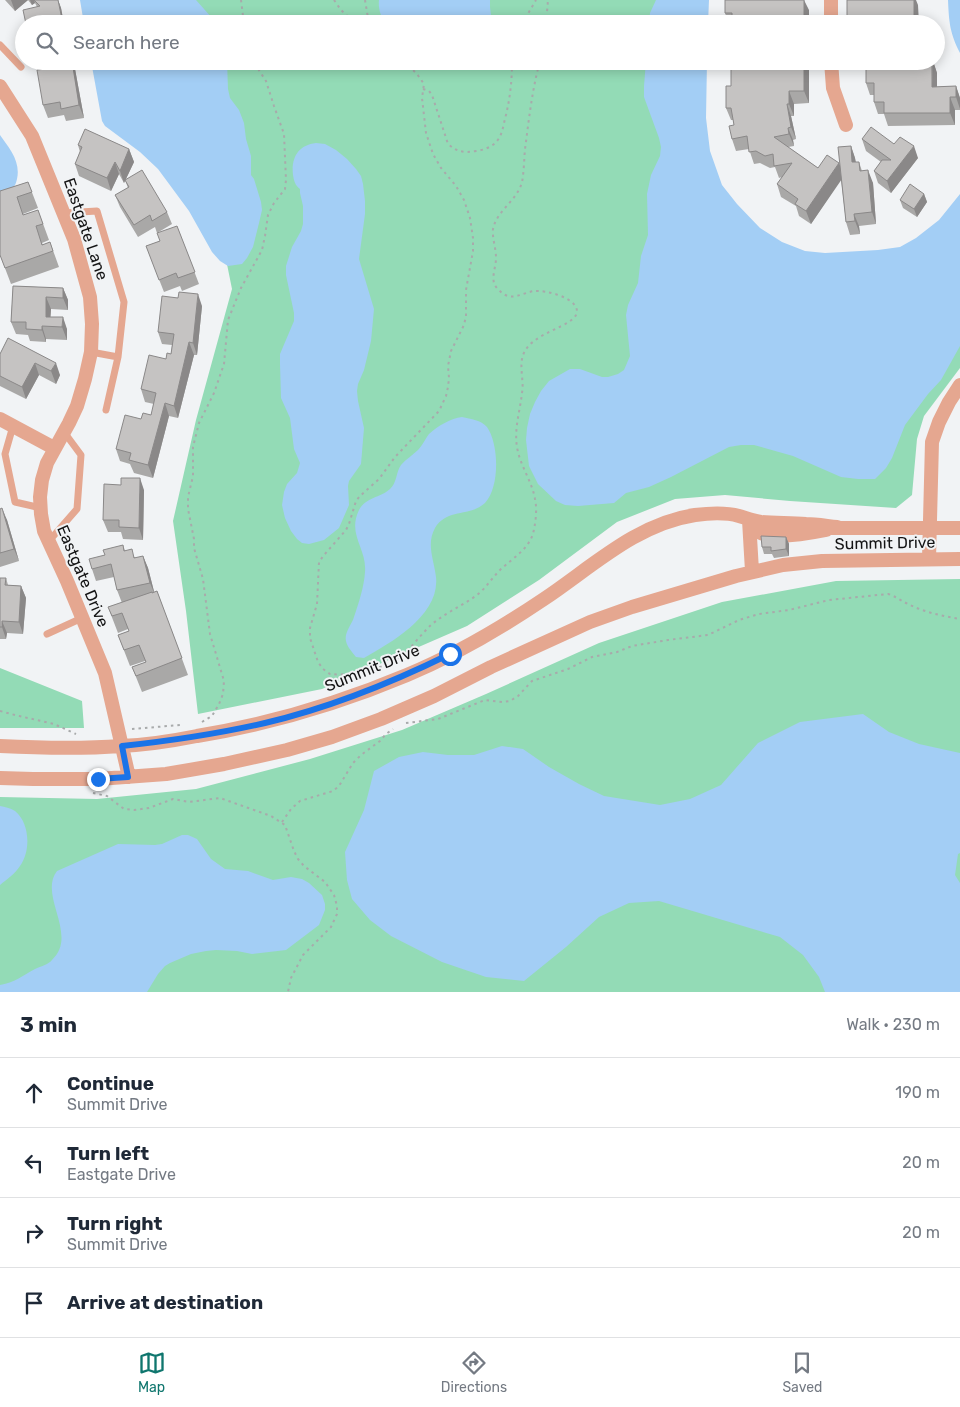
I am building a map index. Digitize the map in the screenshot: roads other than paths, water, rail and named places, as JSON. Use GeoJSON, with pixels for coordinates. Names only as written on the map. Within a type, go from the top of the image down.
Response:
{"type":"FeatureCollection","features":[{"type":"Feature","properties":{"kind":"street"},"geometry":{"type":"LineString","coordinates":[[831,0],[831,15]]}},
{"type":"Feature","properties":{"kind":"street"},"geometry":{"type":"LineString","coordinates":[[832,70],[833,88],[846,125]]}},
{"type":"Feature","properties":{"kind":"street","name":"Eastgate Lane"},"geometry":{"type":"LineString","coordinates":[[0,86],[32,136],[64,212],[81,261],[90,297],[92,324],[91,352],[86,379],[77,406],[54,448]]}},
{"type":"Feature","properties":{"kind":"street"},"geometry":{"type":"LineString","coordinates":[[929,560],[932,442],[939,422],[960,385]]}},
{"type":"Feature","properties":{"kind":"street"},"geometry":{"type":"LineString","coordinates":[[0,419],[54,448]]}},
{"type":"Feature","properties":{"kind":"street","name":"Eastgate Drive"},"geometry":{"type":"LineString","coordinates":[[54,448],[42,480],[40,497],[44,531],[105,673],[128,777]]}},
{"type":"Feature","properties":{"kind":"street","name":"Summit Drive"},"geometry":{"type":"LineString","coordinates":[[0,746],[51,748],[122,746],[187,731],[265,723],[307,712],[408,675],[450,654],[507,623],[624,542],[653,527],[674,519],[717,513],[749,519],[758,526],[770,528],[960,528]]}},
{"type":"Feature","properties":{"kind":"street"},"geometry":{"type":"LineString","coordinates":[[749,519],[752,571]]}},
{"type":"Feature","properties":{"kind":"street","name":"Summit Drive"},"geometry":{"type":"LineString","coordinates":[[0,778],[80,779],[166,774],[287,750],[332,737],[381,719],[590,622],[632,607],[752,571],[812,562],[960,559]]}},
{"type":"Feature","properties":{"kind":"lane"},"geometry":{"type":"LineString","coordinates":[[0,45],[15,61]]}},
{"type":"Feature","properties":{"kind":"lane"},"geometry":{"type":"LineString","coordinates":[[64,212],[97,211],[124,302],[118,357],[106,410]]}},
{"type":"Feature","properties":{"kind":"lane"},"geometry":{"type":"LineString","coordinates":[[91,352],[118,357]]}},
{"type":"Feature","properties":{"kind":"lane"},"geometry":{"type":"LineString","coordinates":[[13,426],[5,454],[15,502],[41,508]]}},
{"type":"Feature","properties":{"kind":"lane"},"geometry":{"type":"LineString","coordinates":[[49,541],[77,509],[81,455],[64,432]]}},
{"type":"Feature","properties":{"kind":"lane"},"geometry":{"type":"LineString","coordinates":[[47,634],[82,618]]}},
{"type":"Feature","properties":{"kind":"water"},"geometry":{"type":"Polygon","coordinates":[[[80,0],[196,0],[209,15],[82,15],[80,0]]]}},
{"type":"Feature","properties":{"kind":"water"},"geometry":{"type":"Polygon","coordinates":[[[379,0],[490,0],[491,15],[381,15],[379,0]]]}},
{"type":"Feature","properties":{"kind":"water"},"geometry":{"type":"Polygon","coordinates":[[[656,0],[709,0],[708,15],[650,15],[656,0]]]}},
{"type":"Feature","properties":{"kind":"water"},"geometry":{"type":"Polygon","coordinates":[[[948,0],[960,0],[960,53],[951,28],[948,0]]]}},
{"type":"Feature","properties":{"kind":"water"},"geometry":{"type":"Polygon","coordinates":[[[93,70],[227,70],[230,98],[239,110],[244,123],[251,156],[251,175],[254,179],[262,210],[253,247],[242,264],[228,266],[220,261],[212,252],[189,211],[158,169],[140,152],[105,126],[102,121],[93,70]]]}},
{"type":"Feature","properties":{"kind":"water"},"geometry":{"type":"Polygon","coordinates":[[[645,70],[707,70],[706,118],[710,151],[722,185],[760,228],[782,242],[805,251],[825,253],[900,247],[916,238],[939,220],[960,194],[960,346],[941,380],[905,425],[892,458],[886,468],[875,479],[841,477],[793,456],[754,445],[741,445],[729,447],[649,487],[626,493],[614,503],[578,506],[565,505],[556,501],[538,484],[529,466],[526,440],[530,414],[541,391],[549,381],[570,369],[580,369],[602,377],[618,374],[624,370],[630,356],[626,315],[628,305],[638,283],[641,256],[648,235],[647,194],[651,175],[660,156],[661,147],[644,97],[645,70]]]}},
{"type":"Feature","properties":{"kind":"water"},"geometry":{"type":"Polygon","coordinates":[[[0,135],[16,161],[18,172],[13,187],[0,194],[0,135]]]}},
{"type":"Feature","properties":{"kind":"water"},"geometry":{"type":"Polygon","coordinates":[[[316,143],[325,144],[336,150],[347,159],[361,176],[365,214],[359,259],[374,309],[371,341],[357,391],[364,428],[361,464],[349,481],[349,505],[339,528],[324,540],[309,544],[302,543],[291,531],[282,505],[287,484],[297,473],[300,463],[294,449],[290,418],[281,398],[280,354],[294,321],[286,266],[292,247],[303,224],[303,206],[300,189],[294,179],[293,163],[300,150],[305,146],[316,143]]]}},
{"type":"Feature","properties":{"kind":"water"},"geometry":{"type":"Polygon","coordinates":[[[462,417],[482,423],[491,434],[496,454],[496,465],[490,496],[479,507],[452,515],[440,522],[435,528],[431,540],[431,552],[436,577],[435,591],[422,615],[412,626],[388,644],[364,658],[356,657],[346,638],[358,606],[365,572],[365,563],[355,527],[359,510],[365,502],[392,487],[401,465],[420,448],[429,434],[445,423],[462,417]]]}},
{"type":"Feature","properties":{"kind":"water"},"geometry":{"type":"Polygon","coordinates":[[[863,714],[889,732],[919,744],[960,753],[960,853],[958,854],[955,875],[960,883],[960,992],[825,992],[819,977],[803,955],[780,937],[659,901],[629,903],[599,917],[524,981],[486,977],[442,962],[391,936],[370,920],[352,899],[347,880],[345,852],[364,810],[374,771],[399,757],[423,752],[448,755],[474,755],[502,746],[523,749],[549,767],[604,796],[660,805],[690,799],[721,785],[758,743],[800,722],[863,714]]]}},
{"type":"Feature","properties":{"kind":"water"},"geometry":{"type":"Polygon","coordinates":[[[0,806],[15,811],[20,816],[26,830],[27,845],[24,860],[16,872],[0,885],[0,806]]]}},
{"type":"Feature","properties":{"kind":"water"},"geometry":{"type":"Polygon","coordinates":[[[182,835],[188,835],[197,839],[211,859],[225,869],[248,871],[273,880],[291,877],[302,879],[309,883],[322,895],[325,904],[325,910],[319,925],[286,950],[252,954],[216,950],[191,954],[165,966],[147,992],[0,992],[0,985],[15,980],[48,963],[59,950],[62,939],[52,892],[52,881],[57,871],[118,844],[155,845],[182,835]]]}}]}
